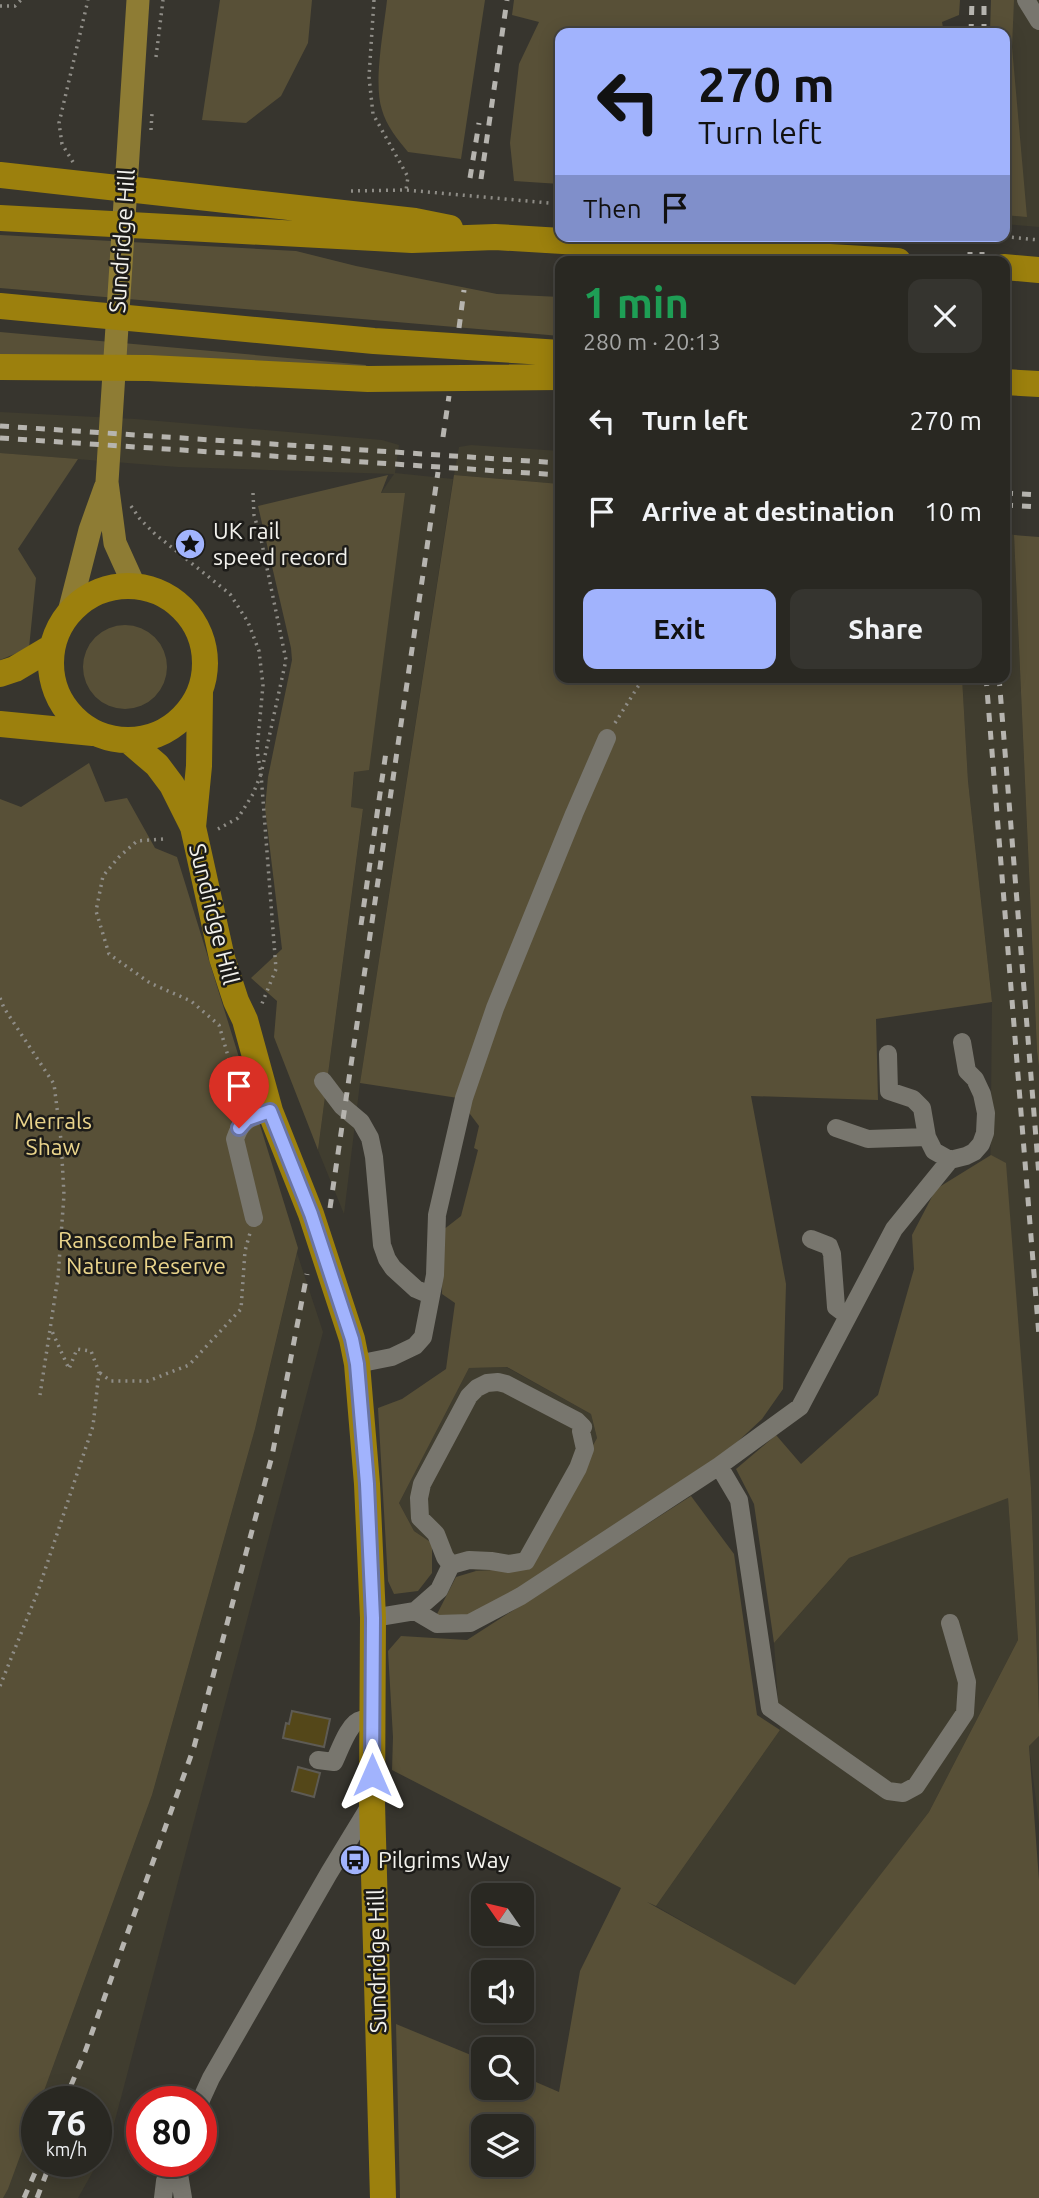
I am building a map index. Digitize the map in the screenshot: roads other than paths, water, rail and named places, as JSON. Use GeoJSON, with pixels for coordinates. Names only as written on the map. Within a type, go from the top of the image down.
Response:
{"type":"FeatureCollection","features":[{"type":"Feature","properties":{"kind":"highway"},"geometry":{"type":"LineString","coordinates":[[0,175],[352,216],[413,231]]}},
{"type":"Feature","properties":{"kind":"highway"},"geometry":{"type":"LineString","coordinates":[[0,218],[413,231],[555,241]]}},
{"type":"Feature","properties":{"kind":"highway"},"geometry":{"type":"LineString","coordinates":[[579,242],[814,256]]}},
{"type":"Feature","properties":{"kind":"highway"},"geometry":{"type":"LineString","coordinates":[[1010,268],[1039,270]]}},
{"type":"Feature","properties":{"kind":"highway"},"geometry":{"type":"LineString","coordinates":[[0,306],[374,341],[555,354]]}},
{"type":"Feature","properties":{"kind":"highway"},"geometry":{"type":"LineString","coordinates":[[0,367],[149,368],[368,379],[555,377]]}},
{"type":"Feature","properties":{"kind":"highway"},"geometry":{"type":"LineString","coordinates":[[1010,382],[1039,384]]}},
{"type":"Feature","properties":{"kind":"highway"},"geometry":{"type":"LineString","coordinates":[[134,585],[158,591],[178,603],[194,621],[203,643],[206,667],[201,691],[189,711],[172,727],[152,737],[129,741],[111,739],[95,733],[74,719],[58,698],[51,673],[52,647],[58,629],[69,612],[88,597],[110,587],[134,585]]}},
{"type":"Feature","properties":{"kind":"highway"},"geometry":{"type":"LineString","coordinates":[[0,674],[15,669],[52,647]]}},
{"type":"Feature","properties":{"kind":"highway","name":"Sundridge Hill"},"geometry":{"type":"LineString","coordinates":[[201,691],[199,766],[222,958],[245,1020],[259,1115],[285,1145],[311,1214],[354,1352],[367,1484],[373,1618],[372,1803],[383,2198]]}},
{"type":"Feature","properties":{"kind":"highway"},"geometry":{"type":"LineString","coordinates":[[0,724],[95,733]]}},
{"type":"Feature","properties":{"kind":"highway","name":"Sundridge Hill"},"geometry":{"type":"LineString","coordinates":[[129,741],[157,765],[206,828]]}},
{"type":"Feature","properties":{"kind":"main road","name":"Sundridge Hill"},"geometry":{"type":"LineString","coordinates":[[134,585],[115,542],[108,477],[141,118],[138,0]]}},
{"type":"Feature","properties":{"kind":"main road","name":"Sundridge Hill"},"geometry":{"type":"LineString","coordinates":[[69,612],[90,530],[108,477]]}},
{"type":"Feature","properties":{"kind":"street"},"geometry":{"type":"LineString","coordinates":[[1026,2],[1039,21]]}},
{"type":"Feature","properties":{"kind":"street"},"geometry":{"type":"LineString","coordinates":[[354,1352],[392,1357],[419,1343],[425,1331],[435,1275],[435,1232],[439,1205],[458,1123],[477,1059],[562,842],[607,738]]}},
{"type":"Feature","properties":{"kind":"street"},"geometry":{"type":"LineString","coordinates":[[415,1611],[437,1624],[470,1623],[521,1596],[719,1466],[800,1407],[894,1229],[950,1160],[974,1152],[981,1144],[985,1133],[986,1113],[982,1094],[975,1079],[967,1071],[962,1042]]}},
{"type":"Feature","properties":{"kind":"street"},"geometry":{"type":"LineString","coordinates":[[888,1054],[889,1091],[913,1099],[922,1108],[927,1137],[934,1150],[950,1160]]}},
{"type":"Feature","properties":{"kind":"street"},"geometry":{"type":"LineString","coordinates":[[323,1081],[342,1106],[359,1120],[369,1135],[374,1157],[384,1254],[389,1264],[419,1292],[430,1295]]}},
{"type":"Feature","properties":{"kind":"street"},"geometry":{"type":"LineString","coordinates":[[254,1218],[235,1139],[239,1128],[259,1115]]}},
{"type":"Feature","properties":{"kind":"street"},"geometry":{"type":"LineString","coordinates":[[836,1128],[868,1139],[927,1137]]}},
{"type":"Feature","properties":{"kind":"street"},"geometry":{"type":"LineString","coordinates":[[811,1239],[829,1246],[836,1307],[848,1316]]}},
{"type":"Feature","properties":{"kind":"street"},"geometry":{"type":"LineString","coordinates":[[373,1618],[415,1611],[439,1590],[451,1565],[469,1560],[509,1564],[526,1560],[578,1468],[585,1449],[581,1431],[583,1427],[577,1421],[506,1384],[487,1382],[473,1391],[419,1495],[420,1518],[436,1534],[451,1565]]}},
{"type":"Feature","properties":{"kind":"street"},"geometry":{"type":"LineString","coordinates":[[719,1466],[739,1500],[770,1708],[888,1791],[903,1793],[916,1786],[965,1713],[967,1682],[950,1623]]}},
{"type":"Feature","properties":{"kind":"street"},"geometry":{"type":"LineString","coordinates":[[318,1760],[334,1762],[355,1722],[373,1720]]}},
{"type":"Feature","properties":{"kind":"street"},"geometry":{"type":"LineString","coordinates":[[208,2086],[328,1873],[372,1803]]}},
{"type":"Feature","properties":{"kind":"street"},"geometry":{"type":"LineString","coordinates":[[163,2198],[165,2181],[171,2177]]}},
{"type":"Feature","properties":{"kind":"street"},"geometry":{"type":"LineString","coordinates":[[182,2177],[183,2198]]}},
{"type":"Feature","properties":{"kind":"railway"},"geometry":{"type":"LineString","coordinates":[[481,179],[507,0]]}},
{"type":"Feature","properties":{"kind":"railway"},"geometry":{"type":"LineString","coordinates":[[971,28],[972,0]]}},
{"type":"Feature","properties":{"kind":"railway"},"geometry":{"type":"LineString","coordinates":[[984,0],[984,28]]}},
{"type":"Feature","properties":{"kind":"railway"},"geometry":{"type":"LineString","coordinates":[[470,178],[479,123]]}},
{"type":"Feature","properties":{"kind":"railway"},"geometry":{"type":"LineString","coordinates":[[970,242],[970,256]]}},
{"type":"Feature","properties":{"kind":"railway"},"geometry":{"type":"LineString","coordinates":[[982,242],[982,256]]}},
{"type":"Feature","properties":{"kind":"railway"},"geometry":{"type":"LineString","coordinates":[[459,328],[464,290]]}},
{"type":"Feature","properties":{"kind":"railway"},"geometry":{"type":"LineString","coordinates":[[443,437],[449,396]]}},
{"type":"Feature","properties":{"kind":"railway"},"geometry":{"type":"LineString","coordinates":[[0,426],[555,463]]}},
{"type":"Feature","properties":{"kind":"railway"},"geometry":{"type":"LineString","coordinates":[[0,438],[555,475]]}},
{"type":"Feature","properties":{"kind":"railway"},"geometry":{"type":"LineString","coordinates":[[330,1208],[438,472]]}},
{"type":"Feature","properties":{"kind":"railway"},"geometry":{"type":"LineString","coordinates":[[1010,493],[1039,495]]}},
{"type":"Feature","properties":{"kind":"railway"},"geometry":{"type":"LineString","coordinates":[[1010,505],[1039,507]]}},
{"type":"Feature","properties":{"kind":"railway"},"geometry":{"type":"LineString","coordinates":[[986,683],[1039,1336]]}},
{"type":"Feature","properties":{"kind":"railway"},"geometry":{"type":"LineString","coordinates":[[999,683],[1039,1176]]}},
{"type":"Feature","properties":{"kind":"railway"},"geometry":{"type":"LineString","coordinates":[[361,925],[386,752]]}},
{"type":"Feature","properties":{"kind":"railway"},"geometry":{"type":"LineString","coordinates":[[71,2086],[194,1747],[272,1456],[307,1274]]}},
{"type":"Feature","properties":{"kind":"railway"},"geometry":{"type":"LineString","coordinates":[[24,2198],[33,2177]]}},
{"type":"Feature","properties":{"kind":"railway"},"geometry":{"type":"LineString","coordinates":[[37,2198],[45,2177]]}},
{"type":"Feature","properties":{"kind":"place","name":"UK rail speed record"},"geometry":{"type":"Point","coordinates":[190,544]}},
{"type":"Feature","properties":{"kind":"place","name":"Pilgrims Way"},"geometry":{"type":"Point","coordinates":[355,1860]}},
{"type":"Feature","properties":{"kind":"park label","name":"Merrals Shaw"},"geometry":{"type":"Point","coordinates":[53,1134]}},
{"type":"Feature","properties":{"kind":"park label","name":"Ranscombe Farm Nature Reserve"},"geometry":{"type":"Point","coordinates":[146,1253]}}]}
